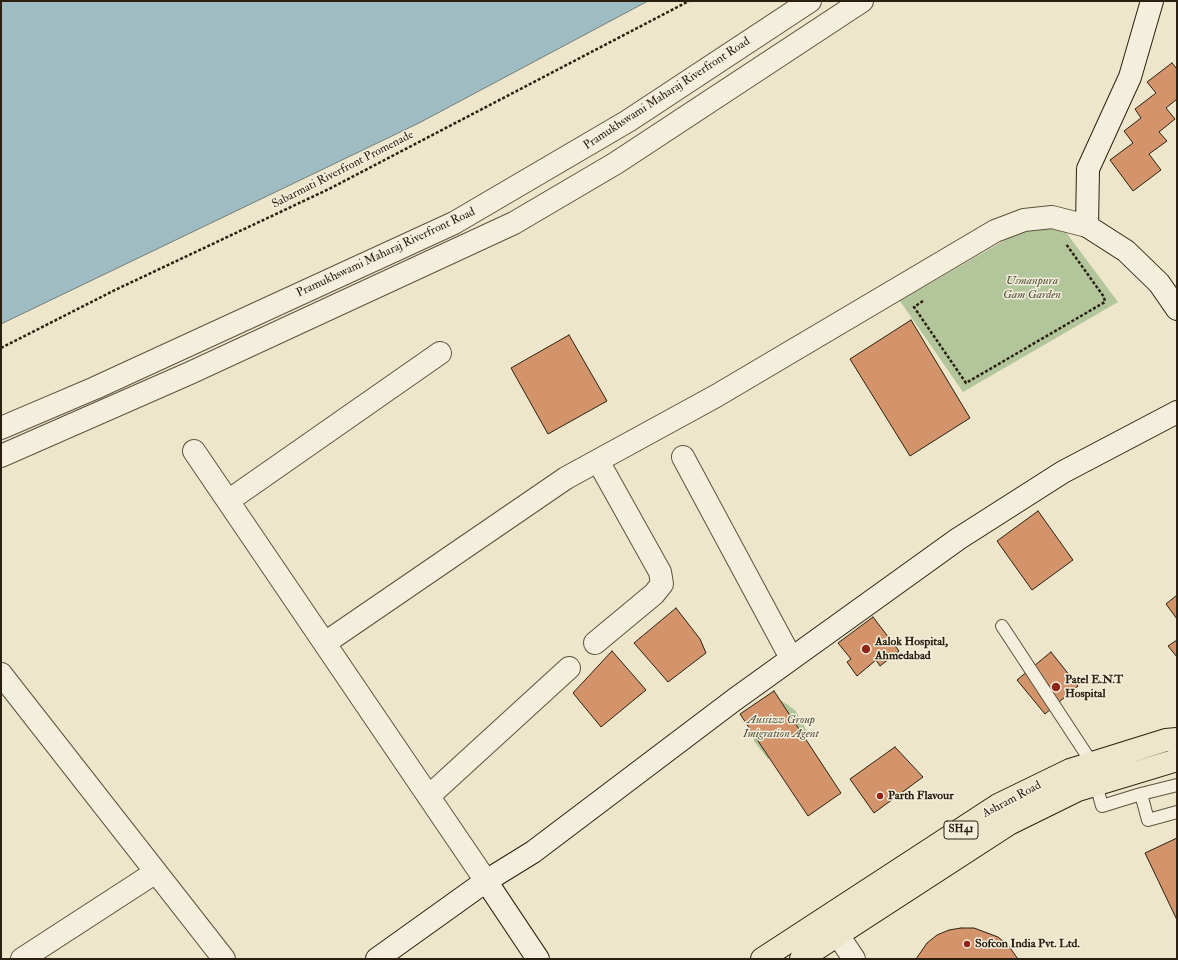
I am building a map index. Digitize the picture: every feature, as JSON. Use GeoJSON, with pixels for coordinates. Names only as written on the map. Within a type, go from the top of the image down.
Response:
{"type":"FeatureCollection","features":[{"type":"Feature","properties":{"kind":"main road","name":"Ashram Road"},"geometry":{"type":"LineString","coordinates":[[801,959],[832,927],[998,805],[1070,770],[1166,740],[1177,739]]}},
{"type":"Feature","properties":{"kind":"main road","name":"Ashram Road"},"geometry":{"type":"LineString","coordinates":[[762,959],[832,927],[1009,824],[1078,790],[1177,760]]}},
{"type":"Feature","properties":{"kind":"street","name":"Pramukhswami Maharaj Riverfront Road"},"geometry":{"type":"LineString","coordinates":[[1,428],[109,381],[454,223],[628,121],[810,1]]}},
{"type":"Feature","properties":{"kind":"street"},"geometry":{"type":"LineString","coordinates":[[1,456],[197,369],[514,223],[616,164],[862,1]]}},
{"type":"Feature","properties":{"kind":"street"},"geometry":{"type":"LineString","coordinates":[[1087,226],[1088,169],[1130,77],[1152,1]]}},
{"type":"Feature","properties":{"kind":"street"},"geometry":{"type":"LineString","coordinates":[[325,643],[560,482],[716,396],[995,231],[1024,220],[1052,217],[1087,226],[1126,251],[1159,283],[1177,309]]}},
{"type":"Feature","properties":{"kind":"street"},"geometry":{"type":"LineString","coordinates":[[228,501],[440,353]]}},
{"type":"Feature","properties":{"kind":"street"},"geometry":{"type":"LineString","coordinates":[[389,956],[486,881],[533,852],[791,658],[958,540],[1057,476],[1177,412]]}},
{"type":"Feature","properties":{"kind":"street"},"geometry":{"type":"LineString","coordinates":[[194,451],[538,959]]}},
{"type":"Feature","properties":{"kind":"street"},"geometry":{"type":"LineString","coordinates":[[683,457],[791,658]]}},
{"type":"Feature","properties":{"kind":"street"},"geometry":{"type":"LineString","coordinates":[[595,643],[654,594],[662,584],[660,572],[598,461]]}},
{"type":"Feature","properties":{"kind":"street"},"geometry":{"type":"LineString","coordinates":[[428,796],[569,668]]}},
{"type":"Feature","properties":{"kind":"street"},"geometry":{"type":"LineString","coordinates":[[1,674],[224,959]]}},
{"type":"Feature","properties":{"kind":"street"},"geometry":{"type":"LineString","coordinates":[[22,959],[156,872]]}},
{"type":"Feature","properties":{"kind":"street"},"geometry":{"type":"LineString","coordinates":[[832,927],[854,959]]}},
{"type":"Feature","properties":{"kind":"lane"},"geometry":{"type":"LineString","coordinates":[[1002,626],[1092,763]]}},
{"type":"Feature","properties":{"kind":"lane"},"geometry":{"type":"LineString","coordinates":[[1096,784],[1102,806],[1141,794],[1177,786]]}},
{"type":"Feature","properties":{"kind":"lane"},"geometry":{"type":"LineString","coordinates":[[1141,794],[1148,820],[1177,812]]}},
{"type":"Feature","properties":{"kind":"path","name":"Sabarmati Riverfront Promenade"},"geometry":{"type":"LineString","coordinates":[[1,348],[115,290],[329,189],[689,1]]}},
{"type":"Feature","properties":{"kind":"path"},"geometry":{"type":"LineString","coordinates":[[926,299],[914,307],[966,382],[1104,302],[1104,297],[1065,241]]}},
{"type":"Feature","properties":{"kind":"green space","name":"Usmanpura Gam Garden"},"geometry":{"type":"Polygon","coordinates":[[[1029,226],[1062,227],[1118,302],[963,392],[900,301],[1029,226]]]}},
{"type":"Feature","properties":{"kind":"green space","name":"Aussizz Group Imigration Agent"},"geometry":{"type":"Polygon","coordinates":[[[782,701],[795,710],[808,733],[768,759],[754,741],[751,725],[782,701]]]}},
{"type":"Feature","properties":{"kind":"water"},"geometry":{"type":"Polygon","coordinates":[[[1,1],[648,1],[419,123],[1,324],[1,1]]]}},
{"type":"Feature","properties":{"kind":"building"},"geometry":{"type":"Polygon","coordinates":[[[1172,63],[1177,69],[1177,99],[1166,108],[1175,119],[1159,132],[1167,141],[1149,154],[1161,170],[1133,191],[1110,160],[1133,143],[1124,131],[1141,118],[1135,109],[1156,93],[1147,82],[1172,63]]]}},
{"type":"Feature","properties":{"kind":"building"},"geometry":{"type":"Polygon","coordinates":[[[911,320],[970,418],[910,456],[850,359],[911,320]]]}},
{"type":"Feature","properties":{"kind":"building"},"geometry":{"type":"Polygon","coordinates":[[[569,335],[607,401],[548,434],[511,368],[569,335]]]}},
{"type":"Feature","properties":{"kind":"building"},"geometry":{"type":"Polygon","coordinates":[[[1038,511],[1073,560],[1032,590],[997,541],[1038,511]]]}},
{"type":"Feature","properties":{"kind":"building"},"geometry":{"type":"Polygon","coordinates":[[[1177,595],[1177,619],[1166,604],[1177,595]]]}},
{"type":"Feature","properties":{"kind":"building"},"geometry":{"type":"Polygon","coordinates":[[[676,608],[700,639],[706,653],[668,682],[634,643],[676,608]]]}},
{"type":"Feature","properties":{"kind":"building"},"geometry":{"type":"Polygon","coordinates":[[[873,617],[899,651],[880,666],[876,660],[857,676],[847,662],[851,659],[838,643],[873,617]]]}},
{"type":"Feature","properties":{"kind":"building"},"geometry":{"type":"Polygon","coordinates":[[[1177,640],[1177,657],[1168,646],[1177,640]]]}},
{"type":"Feature","properties":{"kind":"building"},"geometry":{"type":"Polygon","coordinates":[[[612,651],[646,690],[601,727],[573,693],[612,651]]]}},
{"type":"Feature","properties":{"kind":"building"},"geometry":{"type":"Polygon","coordinates":[[[1051,652],[1078,686],[1045,714],[1017,680],[1051,652]]]}},
{"type":"Feature","properties":{"kind":"building"},"geometry":{"type":"Polygon","coordinates":[[[774,691],[841,793],[808,816],[740,714],[774,691]]]}},
{"type":"Feature","properties":{"kind":"building","name":"Parth Flavour"},"geometry":{"type":"Polygon","coordinates":[[[895,747],[923,777],[874,813],[850,779],[895,747]]]}},
{"type":"Feature","properties":{"kind":"building"},"geometry":{"type":"Polygon","coordinates":[[[1177,838],[1177,920],[1145,853],[1177,838]]]}},
{"type":"Feature","properties":{"kind":"building","name":"Sofcon India Pvt. Ltd."},"geometry":{"type":"Polygon","coordinates":[[[974,928],[998,937],[1008,945],[1018,959],[916,959],[927,943],[937,935],[949,930],[974,928]]]}},
{"type":"Feature","properties":{"kind":"place","name":"Aalok Hospital, Ahmedabad"},"geometry":{"type":"Point","coordinates":[866,649]}},
{"type":"Feature","properties":{"kind":"place","name":"Patel E.N.T Hospital"},"geometry":{"type":"Point","coordinates":[1056,687]}},
{"type":"Feature","properties":{"kind":"place","name":"Parth Flavour"},"geometry":{"type":"Point","coordinates":[880,796]}},
{"type":"Feature","properties":{"kind":"place","name":"Sofcon India Pvt. Ltd."},"geometry":{"type":"Point","coordinates":[967,944]}}]}
